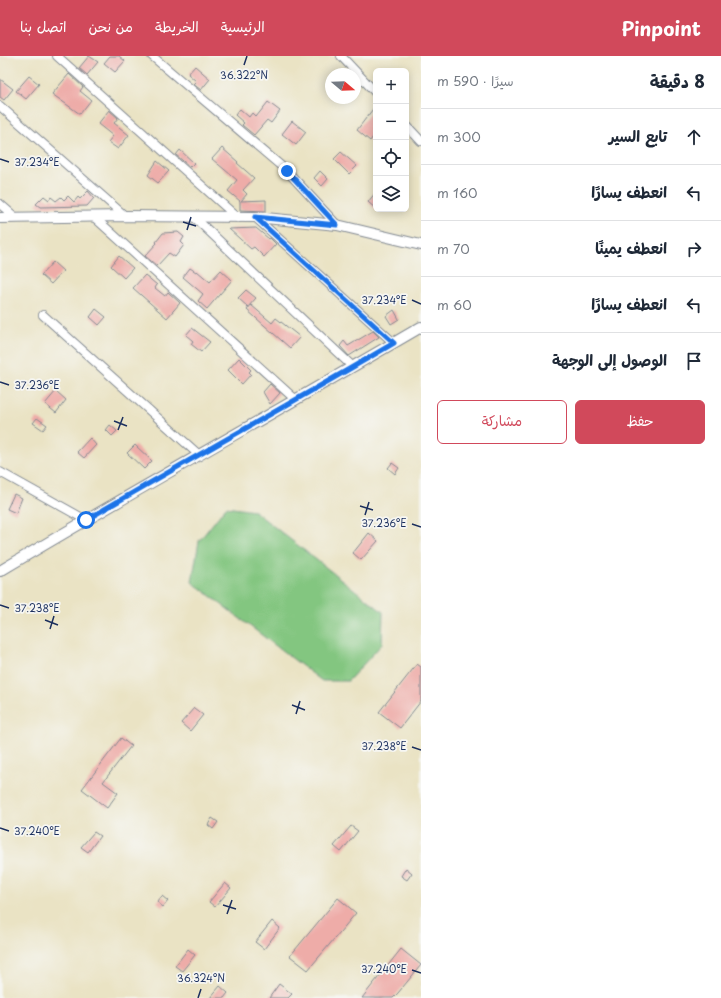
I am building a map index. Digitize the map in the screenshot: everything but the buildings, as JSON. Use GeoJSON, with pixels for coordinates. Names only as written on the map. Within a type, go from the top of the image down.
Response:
{"type":"FeatureCollection","features":[{"type":"Feature","properties":{"kind":"street"},"geometry":{"type":"LineString","coordinates":[[57,56],[238,218]]}},
{"type":"Feature","properties":{"kind":"street"},"geometry":{"type":"LineString","coordinates":[[152,56],[287,171],[337,225]]}},
{"type":"Feature","properties":{"kind":"street"},"geometry":{"type":"LineString","coordinates":[[341,56],[373,90]]}},
{"type":"Feature","properties":{"kind":"street"},"geometry":{"type":"LineString","coordinates":[[0,106],[125,216]]}},
{"type":"Feature","properties":{"kind":"street"},"geometry":{"type":"LineString","coordinates":[[409,128],[421,141]]}},
{"type":"Feature","properties":{"kind":"street"},"geometry":{"type":"LineString","coordinates":[[0,204],[15,218]]}},
{"type":"Feature","properties":{"kind":"street"},"geometry":{"type":"LineString","coordinates":[[0,218],[125,216],[255,217],[337,225],[421,244]]}},
{"type":"Feature","properties":{"kind":"street"},"geometry":{"type":"LineString","coordinates":[[94,217],[296,400]]}},
{"type":"Feature","properties":{"kind":"street"},"geometry":{"type":"LineString","coordinates":[[194,217],[353,367]]}},
{"type":"Feature","properties":{"kind":"street"},"geometry":{"type":"LineString","coordinates":[[255,217],[394,343]]}},
{"type":"Feature","properties":{"kind":"street"},"geometry":{"type":"LineString","coordinates":[[43,315],[198,454]]}},
{"type":"Feature","properties":{"kind":"street"},"geometry":{"type":"LineString","coordinates":[[0,571],[198,454],[296,400],[421,327]]}},
{"type":"Feature","properties":{"kind":"street"},"geometry":{"type":"LineString","coordinates":[[0,472],[86,520]]}},
{"type":"Feature","properties":{"kind":"green space"},"geometry":{"type":"Polygon","coordinates":[[[226,507],[254,511],[383,612],[382,644],[348,681],[322,681],[192,582],[199,541],[226,507]]]}},
{"type":"Feature","properties":{"kind":"route"},"geometry":{"type":"LineString","coordinates":[[86,520],[198,454],[296,400],[394,343],[255,217],[337,225],[287,171]]}}]}
